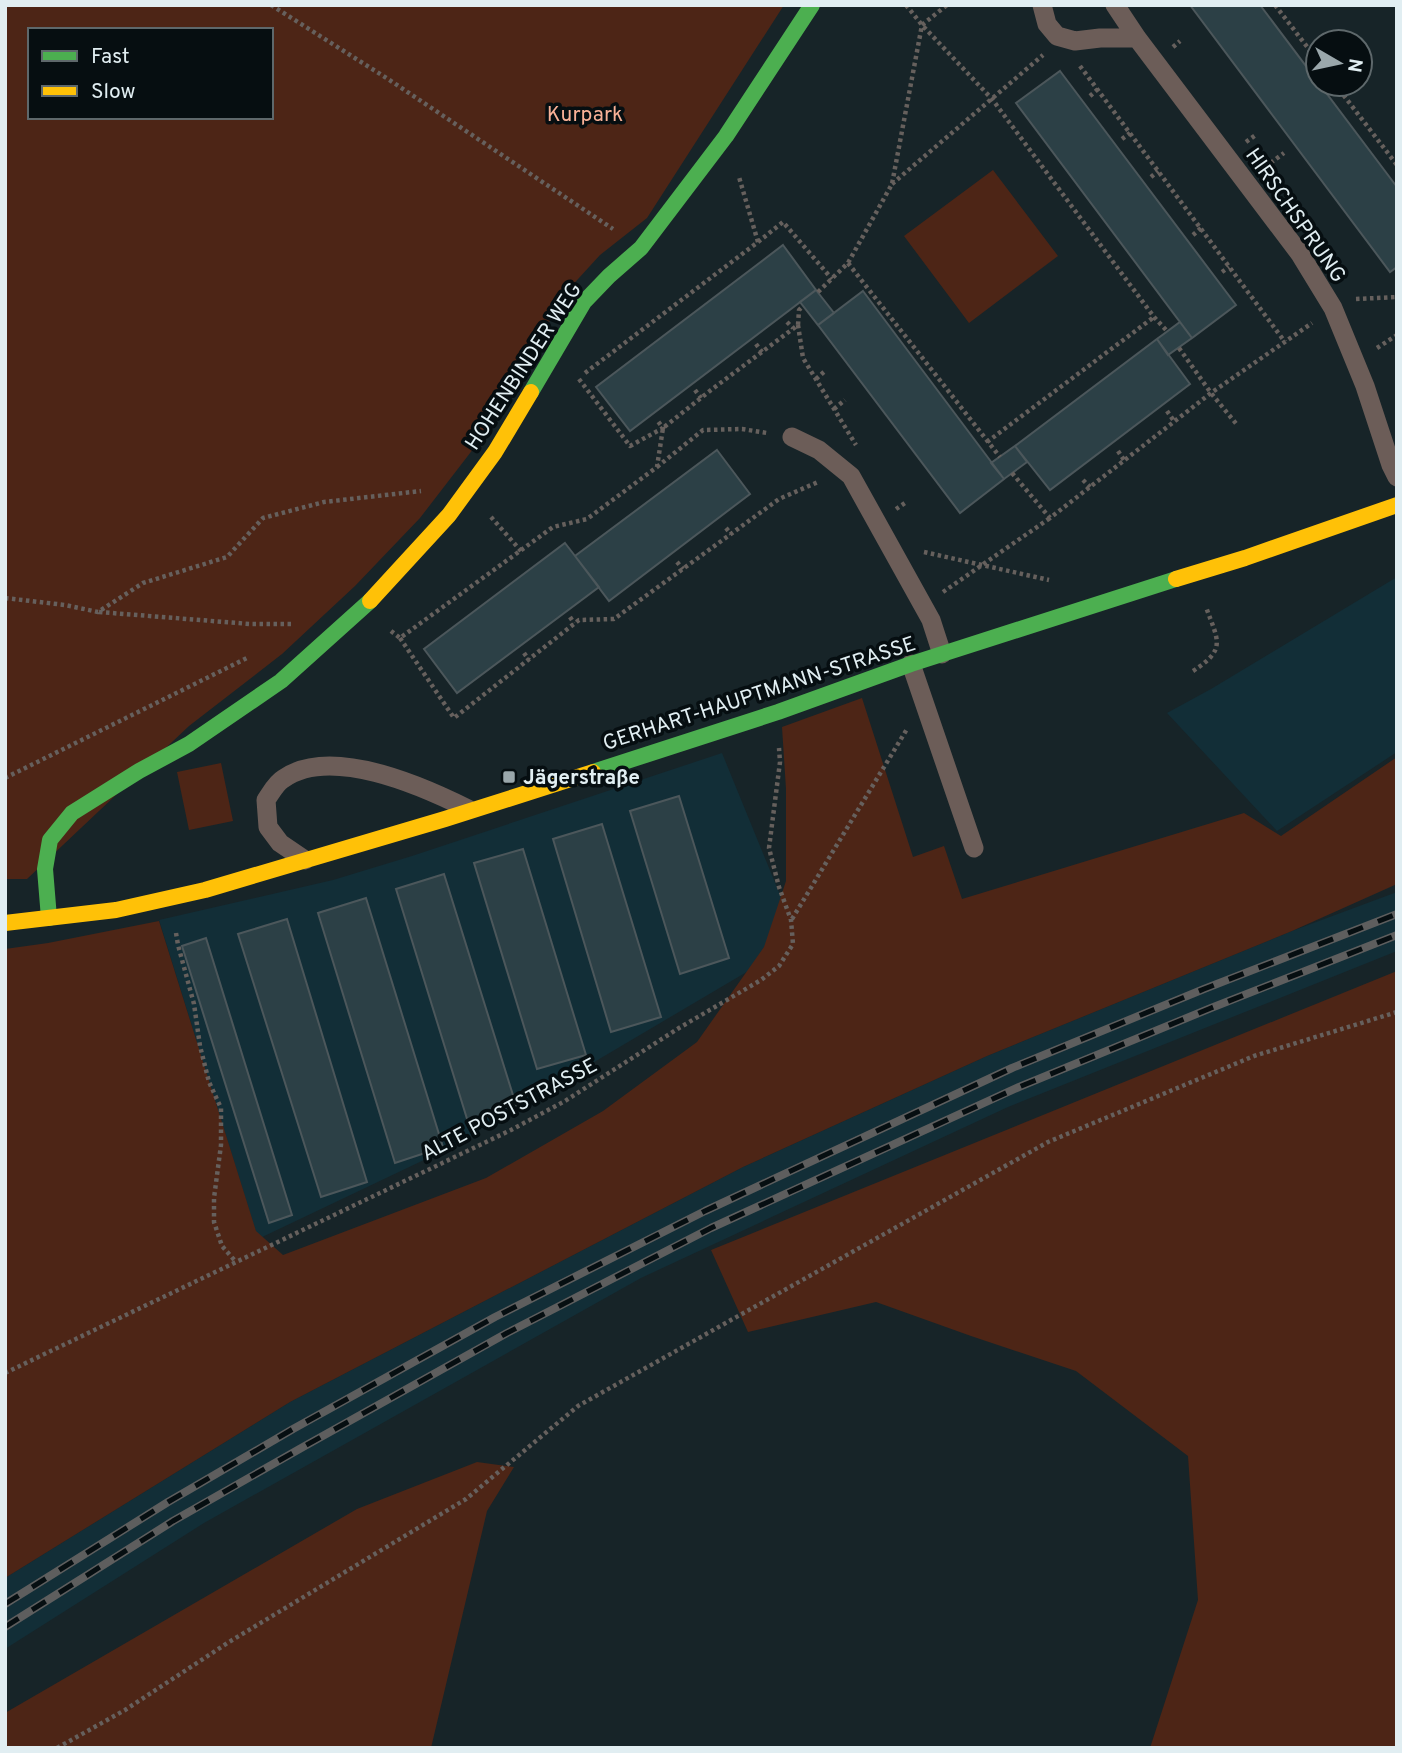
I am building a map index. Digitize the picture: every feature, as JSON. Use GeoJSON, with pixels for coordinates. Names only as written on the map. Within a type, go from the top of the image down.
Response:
{"type":"FeatureCollection","features":[{"type":"Feature","properties":{"kind":"street","name":"HOHENBINDER WEG"},"geometry":{"type":"LineString","coordinates":[[49,918],[45,869],[50,840],[72,813],[139,771],[189,744],[281,681],[363,609],[449,514],[467,490],[495,452],[584,302],[641,248],[726,136],[812,5]]}},
{"type":"Feature","properties":{"kind":"street","name":"GERHART-HAUPTMANN-STRASSE"},"geometry":{"type":"LineString","coordinates":[[5,923],[116,910],[205,890],[471,811],[778,712],[911,664],[1195,574],[1397,505]]}},
{"type":"Feature","properties":{"kind":"lane"},"geometry":{"type":"LineString","coordinates":[[1042,5],[1047,24],[1057,36],[1075,41],[1100,37],[1137,38]]}},
{"type":"Feature","properties":{"kind":"lane","name":"HIRSCHSPRUNG"},"geometry":{"type":"LineString","coordinates":[[1115,5],[1300,254],[1334,308],[1362,377],[1397,477]]}},
{"type":"Feature","properties":{"kind":"lane"},"geometry":{"type":"LineString","coordinates":[[792,438],[819,450],[851,475],[931,620],[942,654]]}},
{"type":"Feature","properties":{"kind":"lane"},"geometry":{"type":"LineString","coordinates":[[911,664],[974,848]]}},
{"type":"Feature","properties":{"kind":"lane"},"geometry":{"type":"LineString","coordinates":[[305,860],[279,843],[268,827],[266,800],[281,779],[308,767],[344,766],[387,776],[433,792],[471,811]]}},
{"type":"Feature","properties":{"kind":"path"},"geometry":{"type":"LineString","coordinates":[[271,5],[388,79],[641,248]]}},
{"type":"Feature","properties":{"kind":"path"},"geometry":{"type":"LineString","coordinates":[[906,5],[992,99],[1167,331]]}},
{"type":"Feature","properties":{"kind":"path"},"geometry":{"type":"LineString","coordinates":[[818,292],[848,263],[892,184],[922,25],[947,5]]}},
{"type":"Feature","properties":{"kind":"path"},"geometry":{"type":"LineString","coordinates":[[1275,5],[1304,43]]}},
{"type":"Feature","properties":{"kind":"path"},"geometry":{"type":"LineString","coordinates":[[892,184],[1046,52]]}},
{"type":"Feature","properties":{"kind":"path"},"geometry":{"type":"LineString","coordinates":[[1078,64],[1285,342]]}},
{"type":"Feature","properties":{"kind":"path"},"geometry":{"type":"LineString","coordinates":[[1090,96],[1098,89]]}},
{"type":"Feature","properties":{"kind":"path"},"geometry":{"type":"LineString","coordinates":[[1346,98],[1397,165]]}},
{"type":"Feature","properties":{"kind":"path"},"geometry":{"type":"LineString","coordinates":[[1122,139],[1130,132]]}},
{"type":"Feature","properties":{"kind":"path"},"geometry":{"type":"LineString","coordinates":[[726,136],[758,242]]}},
{"type":"Feature","properties":{"kind":"path"},"geometry":{"type":"LineString","coordinates":[[1261,169],[1284,153]]}},
{"type":"Feature","properties":{"kind":"path"},"geometry":{"type":"LineString","coordinates":[[1151,177],[1158,171]]}},
{"type":"Feature","properties":{"kind":"path"},"geometry":{"type":"LineString","coordinates":[[796,326],[663,428],[630,446],[579,377],[783,222],[832,279]]}},
{"type":"Feature","properties":{"kind":"path"},"geometry":{"type":"LineString","coordinates":[[1194,235],[1201,229]]}},
{"type":"Feature","properties":{"kind":"path"},"geometry":{"type":"LineString","coordinates":[[848,263],[1000,457]]}},
{"type":"Feature","properties":{"kind":"path"},"geometry":{"type":"LineString","coordinates":[[1222,272],[1229,267]]}},
{"type":"Feature","properties":{"kind":"path"},"geometry":{"type":"LineString","coordinates":[[938,595],[1050,518],[1210,393],[1334,308],[1350,299],[1397,297]]}},
{"type":"Feature","properties":{"kind":"path"},"geometry":{"type":"LineString","coordinates":[[803,306],[799,310],[796,326],[803,358]]}},
{"type":"Feature","properties":{"kind":"path"},"geometry":{"type":"LineString","coordinates":[[987,442],[1154,317]]}},
{"type":"Feature","properties":{"kind":"path"},"geometry":{"type":"LineString","coordinates":[[787,322],[796,326]]}},
{"type":"Feature","properties":{"kind":"path"},"geometry":{"type":"LineString","coordinates":[[756,344],[762,352]]}},
{"type":"Feature","properties":{"kind":"path"},"geometry":{"type":"LineString","coordinates":[[1179,348],[1210,393],[1238,426]]}},
{"type":"Feature","properties":{"kind":"path"},"geometry":{"type":"LineString","coordinates":[[816,379],[825,371]]}},
{"type":"Feature","properties":{"kind":"path"},"geometry":{"type":"LineString","coordinates":[[695,390],[701,398]]}},
{"type":"Feature","properties":{"kind":"path"},"geometry":{"type":"LineString","coordinates":[[834,409],[845,400]]}},
{"type":"Feature","properties":{"kind":"path"},"geometry":{"type":"LineString","coordinates":[[1167,411],[1174,421]]}},
{"type":"Feature","properties":{"kind":"path"},"geometry":{"type":"LineString","coordinates":[[657,420],[663,428],[657,467]]}},
{"type":"Feature","properties":{"kind":"path"},"geometry":{"type":"LineString","coordinates":[[400,638],[553,527],[587,519],[703,430],[742,429],[792,438]]}},
{"type":"Feature","properties":{"kind":"path"},"geometry":{"type":"LineString","coordinates":[[1118,451],[1124,460]]}},
{"type":"Feature","properties":{"kind":"path"},"geometry":{"type":"LineString","coordinates":[[363,609],[400,638],[454,718],[579,620],[614,619],[779,499],[845,471]]}},
{"type":"Feature","properties":{"kind":"path"},"geometry":{"type":"LineString","coordinates":[[1012,473],[1050,518]]}},
{"type":"Feature","properties":{"kind":"path"},"geometry":{"type":"LineString","coordinates":[[1083,480],[1090,486]]}},
{"type":"Feature","properties":{"kind":"path"},"geometry":{"type":"LineString","coordinates":[[467,490],[521,551]]}},
{"type":"Feature","properties":{"kind":"path"},"geometry":{"type":"LineString","coordinates":[[98,612],[143,583],[227,557],[263,518],[324,502],[421,491],[449,514]]}},
{"type":"Feature","properties":{"kind":"path"},"geometry":{"type":"LineString","coordinates":[[726,528],[731,534]]}},
{"type":"Feature","properties":{"kind":"path"},"geometry":{"type":"LineString","coordinates":[[888,544],[1051,581]]}},
{"type":"Feature","properties":{"kind":"path"},"geometry":{"type":"LineString","coordinates":[[677,562],[683,569]]}},
{"type":"Feature","properties":{"kind":"path"},"geometry":{"type":"LineString","coordinates":[[1193,671],[1208,661],[1216,649],[1216,637],[1195,574]]}},
{"type":"Feature","properties":{"kind":"path"},"geometry":{"type":"LineString","coordinates":[[644,589],[648,594]]}},
{"type":"Feature","properties":{"kind":"path"},"geometry":{"type":"LineString","coordinates":[[5,598],[98,612],[250,624],[298,624]]}},
{"type":"Feature","properties":{"kind":"path"},"geometry":{"type":"LineString","coordinates":[[570,618],[574,624]]}},
{"type":"Feature","properties":{"kind":"path"},"geometry":{"type":"LineString","coordinates":[[5,778],[260,652]]}},
{"type":"Feature","properties":{"kind":"path"},"geometry":{"type":"LineString","coordinates":[[524,653],[529,660]]}},
{"type":"Feature","properties":{"kind":"path"},"geometry":{"type":"LineString","coordinates":[[491,682],[495,687]]}},
{"type":"Feature","properties":{"kind":"path"},"geometry":{"type":"LineString","coordinates":[[791,919],[924,700]]}},
{"type":"Feature","properties":{"kind":"path","name":"ALTE POSTSTRASSE"},"geometry":{"type":"LineString","coordinates":[[5,1373],[512,1130],[565,1101],[679,1028],[761,980],[779,966],[793,944],[791,919],[769,848],[780,762],[778,712]]}},
{"type":"Feature","properties":{"kind":"path"},"geometry":{"type":"LineString","coordinates":[[171,897],[178,945],[194,1004],[200,1046],[209,1082],[221,1108],[221,1145],[214,1198],[214,1222],[222,1246],[236,1262]]}},
{"type":"Feature","properties":{"kind":"path"},"geometry":{"type":"LineString","coordinates":[[57,1748],[125,1710],[229,1642],[466,1499],[578,1406],[1048,1142],[1254,1056],[1397,1012]]}},
{"type":"Feature","properties":{"kind":"shaded area"},"geometry":{"type":"Polygon","coordinates":[[[1397,577],[1397,752],[1277,831],[1167,713],[1397,577]]]}},
{"type":"Feature","properties":{"kind":"shaded area"},"geometry":{"type":"Polygon","coordinates":[[[722,753],[787,912],[777,954],[447,1149],[258,1239],[159,920],[333,880],[722,753]]]}},
{"type":"Feature","properties":{"kind":"shaded area"},"geometry":{"type":"Polygon","coordinates":[[[1397,892],[1397,951],[1008,1107],[641,1278],[204,1523],[5,1649],[5,1578],[290,1402],[743,1167],[987,1056],[1292,931],[1397,892]]]}},
{"type":"Feature","properties":{"kind":"green space","name":"Kurpark"},"geometry":{"type":"Polygon","coordinates":[[[5,5],[784,5],[647,218],[600,255],[568,290],[477,444],[420,518],[355,586],[282,654],[189,726],[27,879],[5,879],[5,5]]]}},
{"type":"Feature","properties":{"kind":"green space"},"geometry":{"type":"Polygon","coordinates":[[[993,170],[1058,256],[969,323],[904,236],[993,170]]]}},
{"type":"Feature","properties":{"kind":"green space"},"geometry":{"type":"Polygon","coordinates":[[[862,698],[913,857],[944,846],[962,899],[1244,813],[1281,836],[1397,757],[1397,884],[1292,931],[987,1056],[743,1167],[290,1402],[5,1578],[5,949],[159,921],[256,1231],[283,1255],[486,1178],[603,1111],[697,1042],[764,947],[786,881],[786,789],[782,727],[862,698]]]}},
{"type":"Feature","properties":{"kind":"green space"},"geometry":{"type":"Polygon","coordinates":[[[221,763],[233,821],[189,830],[177,772],[221,763]]]}},
{"type":"Feature","properties":{"kind":"green space"},"geometry":{"type":"Polygon","coordinates":[[[1397,971],[1397,1748],[1150,1748],[1198,1600],[1188,1456],[1076,1371],[876,1302],[748,1332],[711,1250],[1397,971]]]}},
{"type":"Feature","properties":{"kind":"green space"},"geometry":{"type":"Polygon","coordinates":[[[477,1462],[514,1467],[487,1511],[431,1748],[5,1748],[5,1713],[357,1509],[477,1462]]]}},
{"type":"Feature","properties":{"kind":"building"},"geometry":{"type":"Polygon","coordinates":[[[1190,5],[1260,5],[1304,63],[1304,98],[1330,98],[1397,187],[1397,267],[1390,272],[1190,5]]]}},
{"type":"Feature","properties":{"kind":"building"},"geometry":{"type":"Polygon","coordinates":[[[1060,71],[1236,305],[1192,338],[1016,103],[1060,71]]]}},
{"type":"Feature","properties":{"kind":"building"},"geometry":{"type":"Polygon","coordinates":[[[783,245],[816,290],[630,431],[596,387],[783,245]]]}},
{"type":"Feature","properties":{"kind":"building"},"geometry":{"type":"Polygon","coordinates":[[[816,290],[834,313],[818,325],[800,302],[816,290]]]}},
{"type":"Feature","properties":{"kind":"building"},"geometry":{"type":"Polygon","coordinates":[[[863,291],[1004,479],[960,513],[818,325],[863,291]]]}},
{"type":"Feature","properties":{"kind":"building"},"geometry":{"type":"Polygon","coordinates":[[[1180,322],[1192,338],[1168,355],[1157,339],[1180,322]]]}},
{"type":"Feature","properties":{"kind":"building"},"geometry":{"type":"Polygon","coordinates":[[[1157,339],[1190,384],[1050,490],[1015,446],[1157,339]]]}},
{"type":"Feature","properties":{"kind":"building"},"geometry":{"type":"Polygon","coordinates":[[[1015,446],[1027,462],[1004,479],[991,463],[1015,446]]]}},
{"type":"Feature","properties":{"kind":"building"},"geometry":{"type":"Polygon","coordinates":[[[717,450],[750,494],[609,601],[575,556],[717,450]]]}},
{"type":"Feature","properties":{"kind":"building"},"geometry":{"type":"Polygon","coordinates":[[[565,543],[599,587],[457,693],[424,649],[565,543]]]}},
{"type":"Feature","properties":{"kind":"building"},"geometry":{"type":"Polygon","coordinates":[[[679,796],[729,958],[680,974],[630,811],[679,796]]]}},
{"type":"Feature","properties":{"kind":"building"},"geometry":{"type":"Polygon","coordinates":[[[602,824],[661,1017],[611,1032],[553,839],[602,824]]]}},
{"type":"Feature","properties":{"kind":"building"},"geometry":{"type":"Polygon","coordinates":[[[523,849],[586,1055],[537,1069],[474,863],[523,849]]]}},
{"type":"Feature","properties":{"kind":"building"},"geometry":{"type":"Polygon","coordinates":[[[444,874],[517,1108],[468,1122],[396,889],[444,874]]]}},
{"type":"Feature","properties":{"kind":"building"},"geometry":{"type":"Polygon","coordinates":[[[366,898],[443,1147],[395,1163],[318,913],[366,898]]]}},
{"type":"Feature","properties":{"kind":"building"},"geometry":{"type":"Polygon","coordinates":[[[287,919],[367,1182],[321,1197],[238,934],[287,919]]]}},
{"type":"Feature","properties":{"kind":"building"},"geometry":{"type":"Polygon","coordinates":[[[206,938],[292,1215],[269,1223],[182,946],[206,938]]]}},
{"type":"Feature","properties":{"kind":"railway"},"geometry":{"type":"LineString","coordinates":[[5,1604],[168,1502],[293,1429],[495,1317],[705,1211],[1012,1068],[1397,914]]}},
{"type":"Feature","properties":{"kind":"railway"},"geometry":{"type":"LineString","coordinates":[[5,1627],[173,1521],[303,1447],[507,1333],[711,1228],[1019,1087],[1397,935]]}},
{"type":"Feature","properties":{"kind":"traffic: fast"},"geometry":{"type":"LineString","coordinates":[[531,392],[584,302],[641,248],[726,136],[812,5]]}},
{"type":"Feature","properties":{"kind":"traffic: fast"},"geometry":{"type":"LineString","coordinates":[[593,772],[778,712],[911,664],[1176,579]]}},
{"type":"Feature","properties":{"kind":"traffic: fast"},"geometry":{"type":"LineString","coordinates":[[49,918],[45,869],[50,840],[72,813],[139,771],[189,744],[281,681],[370,601]]}},
{"type":"Feature","properties":{"kind":"traffic: slow"},"geometry":{"type":"LineString","coordinates":[[370,601],[449,515],[495,452],[531,392]]}},
{"type":"Feature","properties":{"kind":"traffic: slow"},"geometry":{"type":"LineString","coordinates":[[1176,579],[1397,505]]}},
{"type":"Feature","properties":{"kind":"traffic: slow"},"geometry":{"type":"LineString","coordinates":[[5,923],[116,910],[205,890],[593,772]]}},
{"type":"Feature","properties":{"kind":"place","name":"Jägerstraße"},"geometry":{"type":"Point","coordinates":[509,777]}}]}
